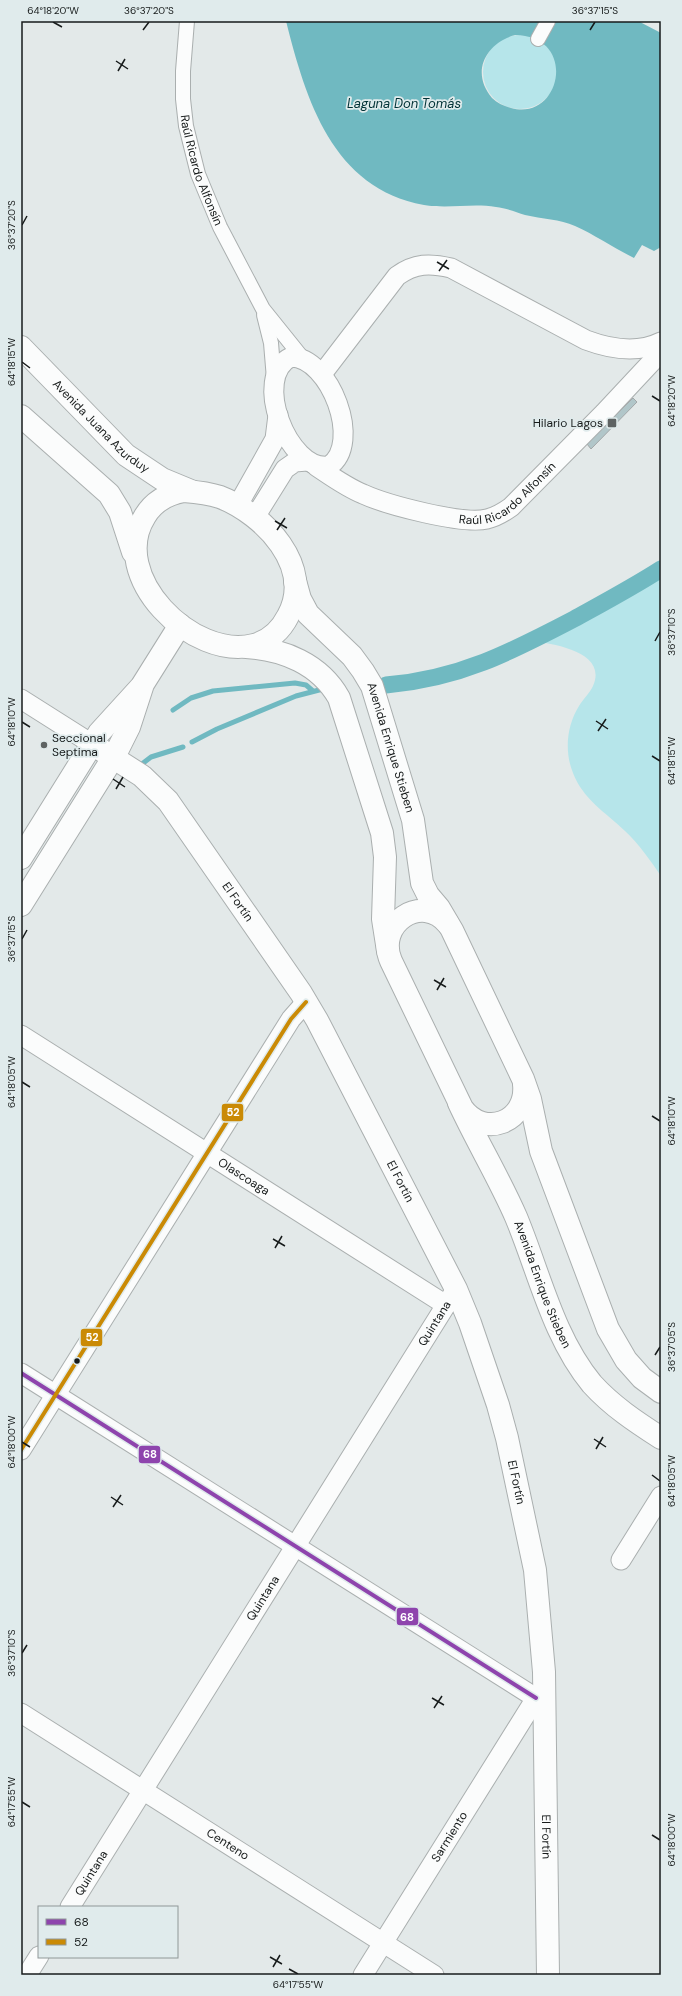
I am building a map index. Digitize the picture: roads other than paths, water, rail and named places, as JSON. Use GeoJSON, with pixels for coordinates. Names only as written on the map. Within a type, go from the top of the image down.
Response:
{"type":"FeatureCollection","features":[{"type":"Feature","properties":{"kind":"main road","name":"Avenida Juana Azurduy"},"geometry":{"type":"LineString","coordinates":[[21,347],[126,454],[162,479],[192,492]]}},
{"type":"Feature","properties":{"kind":"main road"},"geometry":{"type":"LineString","coordinates":[[21,416],[109,494],[120,512],[148,591],[162,608],[180,625],[210,641],[224,646],[262,649],[283,654],[303,662],[327,680],[339,698],[354,739],[379,819],[385,857],[383,920],[388,951]]}},
{"type":"Feature","properties":{"kind":"main road"},"geometry":{"type":"LineString","coordinates":[[136,560],[136,536],[142,520],[157,501],[170,494],[192,492],[213,495],[246,511]]}},
{"type":"Feature","properties":{"kind":"main road","name":"Avenida Enrique Stieben"},"geometry":{"type":"LineString","coordinates":[[246,511],[271,532],[281,545],[291,566],[300,599],[308,614],[352,656],[363,671],[375,694],[413,820],[422,883],[452,930],[523,1079],[530,1099],[541,1151],[608,1329],[626,1360],[642,1378],[661,1392]]}},
{"type":"Feature","properties":{"kind":"main road"},"geometry":{"type":"LineString","coordinates":[[240,647],[264,641],[281,627],[293,605],[295,582]]}},
{"type":"Feature","properties":{"kind":"main road"},"geometry":{"type":"LineString","coordinates":[[21,858],[92,744],[108,721],[143,684],[180,625]]}},
{"type":"Feature","properties":{"kind":"main road"},"geometry":{"type":"LineString","coordinates":[[21,906],[113,757],[129,727],[143,684]]}},
{"type":"Feature","properties":{"kind":"main road"},"geometry":{"type":"LineString","coordinates":[[354,739],[386,730]]}},
{"type":"Feature","properties":{"kind":"main road","name":"El Fortín"},"geometry":{"type":"LineString","coordinates":[[92,744],[149,781],[168,802],[306,1002],[451,1297],[470,1323],[508,1438],[535,1570],[541,1698],[548,1975]]}},
{"type":"Feature","properties":{"kind":"main road","name":"Avenida Enrique Stieben"},"geometry":{"type":"LineString","coordinates":[[452,930],[442,918],[432,913],[422,911],[411,913],[397,922],[391,930],[388,941],[388,951],[459,1103],[516,1216],[561,1333],[575,1359],[593,1384],[614,1406],[661,1438]]}},
{"type":"Feature","properties":{"kind":"main road","name":"Avenida Enrique Stieben"},"geometry":{"type":"LineString","coordinates":[[459,1103],[469,1117],[479,1122],[491,1125],[502,1122],[517,1112],[522,1102],[525,1091],[523,1079]]}},
{"type":"Feature","properties":{"kind":"street","name":"Raúl Ricardo Alfonsín"},"geometry":{"type":"LineString","coordinates":[[187,21],[183,71],[183,99],[191,151],[198,174],[217,220],[263,308],[304,360],[322,374],[336,401],[342,422],[344,439],[340,453],[334,463],[329,466],[312,463]]}},
{"type":"Feature","properties":{"kind":"street"},"geometry":{"type":"LineString","coordinates":[[538,39],[548,21]]}},
{"type":"Feature","properties":{"kind":"street"},"geometry":{"type":"LineString","coordinates":[[322,374],[397,276],[406,270],[426,264],[451,268],[600,346],[637,349],[661,342]]}},
{"type":"Feature","properties":{"kind":"street","name":"Raúl Ricardo Alfonsín"},"geometry":{"type":"LineString","coordinates":[[263,308],[271,343],[278,414],[290,442],[312,463],[346,486],[377,500],[457,520],[487,520],[499,515],[511,507],[604,413],[661,352]]}},
{"type":"Feature","properties":{"kind":"street","name":"Raúl Ricardo Alfonsín"},"geometry":{"type":"LineString","coordinates":[[274,385],[275,374],[284,360],[291,357],[304,360]]}},
{"type":"Feature","properties":{"kind":"street"},"geometry":{"type":"LineString","coordinates":[[246,511],[275,439],[278,414]]}},
{"type":"Feature","properties":{"kind":"street"},"geometry":{"type":"LineString","coordinates":[[246,511],[285,469],[295,462],[312,463]]}},
{"type":"Feature","properties":{"kind":"street"},"geometry":{"type":"LineString","coordinates":[[21,699],[92,744]]}},
{"type":"Feature","properties":{"kind":"street"},"geometry":{"type":"LineString","coordinates":[[21,1450],[291,1019],[306,1002]]}},
{"type":"Feature","properties":{"kind":"street","name":"Olascoaga"},"geometry":{"type":"LineString","coordinates":[[21,1036],[207,1153],[451,1297]]}},
{"type":"Feature","properties":{"kind":"street","name":"Quintana"},"geometry":{"type":"LineString","coordinates":[[71,1906],[451,1297]]}},
{"type":"Feature","properties":{"kind":"street"},"geometry":{"type":"LineString","coordinates":[[21,1373],[541,1698]]}},
{"type":"Feature","properties":{"kind":"street"},"geometry":{"type":"LineString","coordinates":[[621,1560],[661,1496]]}},
{"type":"Feature","properties":{"kind":"street","name":"Sarmiento"},"geometry":{"type":"LineString","coordinates":[[363,1975],[541,1698]]}},
{"type":"Feature","properties":{"kind":"street","name":"Centeno"},"geometry":{"type":"LineString","coordinates":[[21,1713],[434,1975]]}},
{"type":"Feature","properties":{"kind":"street"},"geometry":{"type":"LineString","coordinates":[[27,1975],[38,1958]]}},
{"type":"Feature","properties":{"kind":"water","name":"Laguna Don Tomás"},"geometry":{"type":"Polygon","coordinates":[[[286,21],[638,21],[661,33],[661,247],[654,251],[642,245],[634,258],[582,230],[563,222],[525,215],[496,207],[424,205],[392,195],[366,180],[345,160],[328,136],[314,109],[303,81],[286,21]],[[515,35],[505,39],[489,52],[484,60],[482,78],[485,88],[492,98],[498,103],[511,108],[528,109],[542,103],[551,91],[556,77],[555,62],[548,49],[535,39],[515,35]]]}},
{"type":"Feature","properties":{"kind":"waterway"},"geometry":{"type":"LineString","coordinates":[[386,685],[437,677],[461,670],[506,653],[574,619],[629,589],[661,569]]}},
{"type":"Feature","properties":{"kind":"waterway"},"geometry":{"type":"LineString","coordinates":[[173,710],[191,698],[213,691],[295,683],[306,685],[313,691]]}},
{"type":"Feature","properties":{"kind":"waterway"},"geometry":{"type":"LineString","coordinates":[[192,742],[217,729],[296,696],[323,689]]}},
{"type":"Feature","properties":{"kind":"waterway"},"geometry":{"type":"LineString","coordinates":[[138,767],[151,757],[183,747]]}},
{"type":"Feature","properties":{"kind":"place","name":"Hilario Lagos"},"geometry":{"type":"Point","coordinates":[612,423]}},
{"type":"Feature","properties":{"kind":"place","name":"Seccional Septima"},"geometry":{"type":"Point","coordinates":[44,745]}}]}
